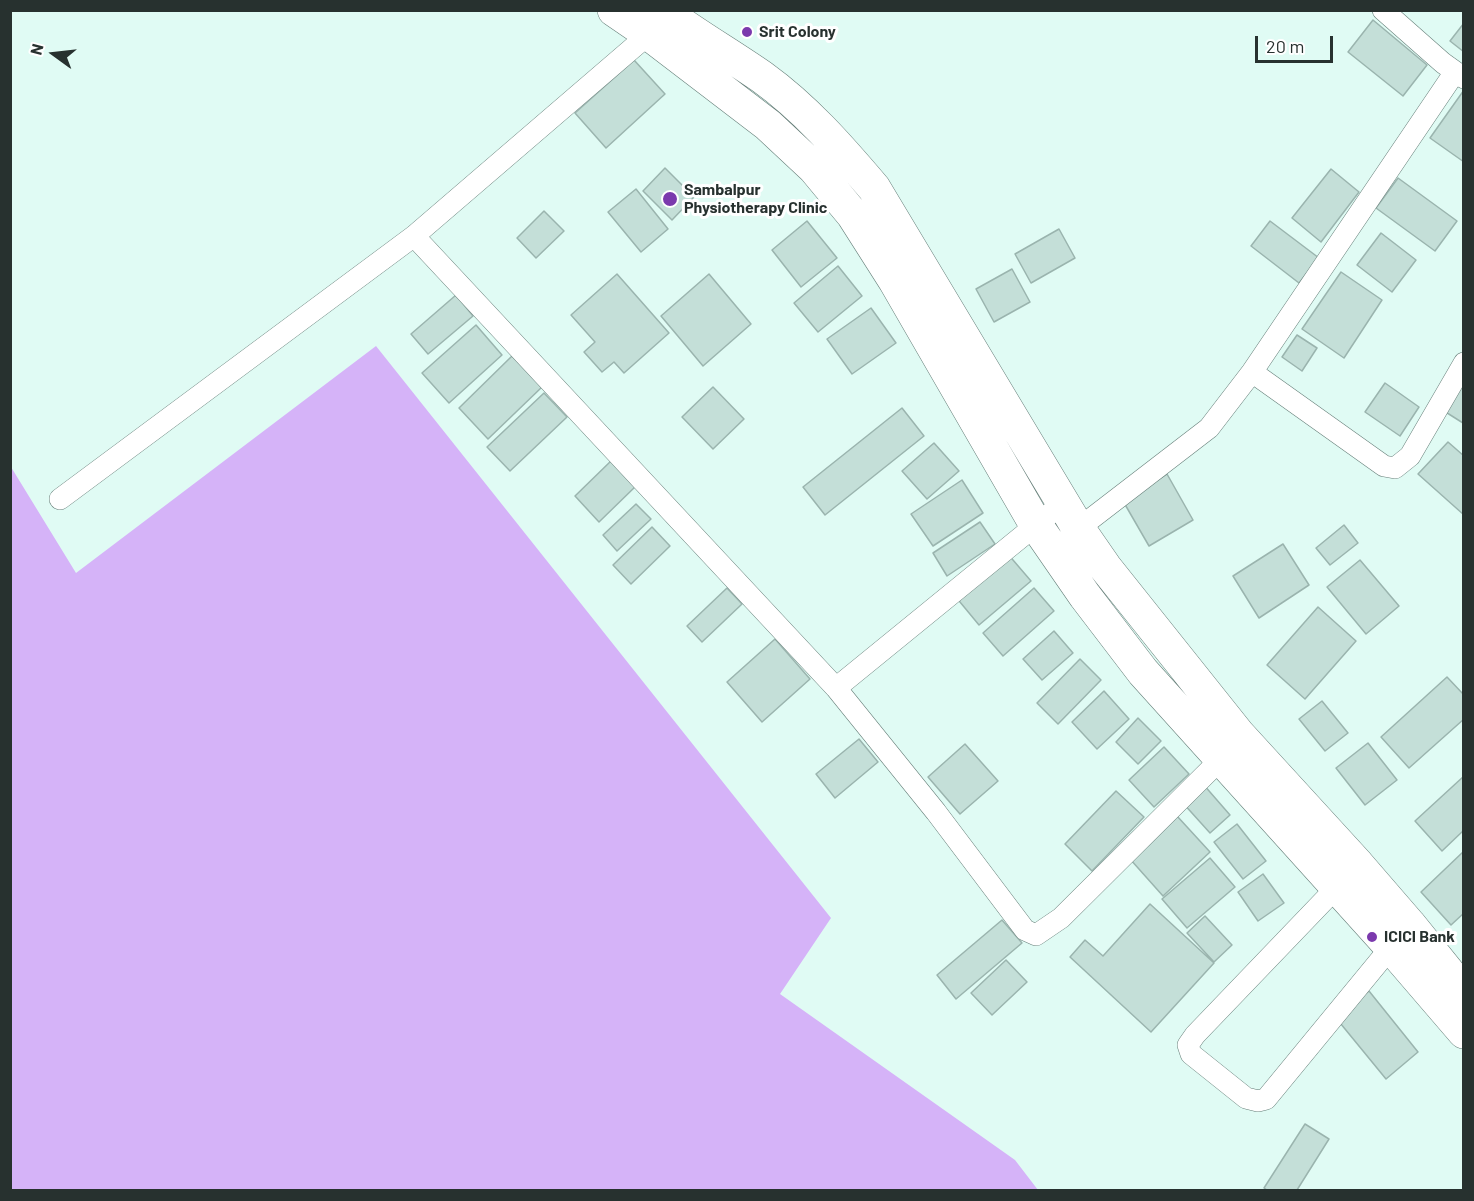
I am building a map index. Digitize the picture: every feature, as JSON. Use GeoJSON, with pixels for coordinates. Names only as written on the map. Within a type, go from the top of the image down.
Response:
{"type":"FeatureCollection","features":[{"type":"Feature","properties":{"kind":"main road"},"geometry":{"type":"LineString","coordinates":[[614,10],[655,22],[764,78],[809,116],[842,149],[874,188],[1070,516],[1105,567],[1239,735],[1358,865],[1464,992]]}},
{"type":"Feature","properties":{"kind":"main road"},"geometry":{"type":"LineString","coordinates":[[655,22],[814,168],[854,215],[1044,537],[1085,596],[1143,672],[1391,947],[1464,1032]]}},
{"type":"Feature","properties":{"kind":"street"},"geometry":{"type":"LineString","coordinates":[[836,688],[1070,516],[1209,428],[1252,372],[1459,75],[1383,10]]}},
{"type":"Feature","properties":{"kind":"street"},"geometry":{"type":"LineString","coordinates":[[60,499],[414,236],[655,22]]}},
{"type":"Feature","properties":{"kind":"street"},"geometry":{"type":"LineString","coordinates":[[414,236],[836,688],[936,812],[1025,930],[1036,935],[1061,918],[1221,759]]}},
{"type":"Feature","properties":{"kind":"street"},"geometry":{"type":"LineString","coordinates":[[1252,372],[1384,466],[1395,468],[1410,456],[1464,363]]}},
{"type":"Feature","properties":{"kind":"street"},"geometry":{"type":"LineString","coordinates":[[1044,537],[1070,516]]}},
{"type":"Feature","properties":{"kind":"street"},"geometry":{"type":"LineString","coordinates":[[1336,888],[1195,1035],[1188,1045],[1191,1054],[1246,1098],[1258,1101],[1266,1099],[1391,947]]}},
{"type":"Feature","properties":{"kind":"shaded area"},"geometry":{"type":"Polygon","coordinates":[[[376,346],[831,918],[780,994],[1015,1160],[1038,1190],[11,1190],[11,467],[76,573],[376,346]]]}},
{"type":"Feature","properties":{"kind":"building"},"geometry":{"type":"Polygon","coordinates":[[[1373,20],[1427,65],[1403,96],[1348,52],[1373,20]]]}},
{"type":"Feature","properties":{"kind":"building"},"geometry":{"type":"Polygon","coordinates":[[[1464,23],[1464,52],[1450,41],[1464,23]]]}},
{"type":"Feature","properties":{"kind":"building"},"geometry":{"type":"Polygon","coordinates":[[[634,60],[665,94],[606,148],[575,113],[634,60]]]}},
{"type":"Feature","properties":{"kind":"building"},"geometry":{"type":"Polygon","coordinates":[[[1464,90],[1464,162],[1430,138],[1464,90]]]}},
{"type":"Feature","properties":{"kind":"building"},"geometry":{"type":"Polygon","coordinates":[[[665,168],[694,197],[672,220],[643,191],[665,168]]]}},
{"type":"Feature","properties":{"kind":"building"},"geometry":{"type":"Polygon","coordinates":[[[1331,169],[1359,192],[1321,242],[1292,218],[1331,169]]]}},
{"type":"Feature","properties":{"kind":"building"},"geometry":{"type":"Polygon","coordinates":[[[1398,178],[1457,221],[1435,251],[1376,208],[1398,178]]]}},
{"type":"Feature","properties":{"kind":"building"},"geometry":{"type":"Polygon","coordinates":[[[636,189],[668,229],[641,252],[608,212],[636,189]]]}},
{"type":"Feature","properties":{"kind":"building"},"geometry":{"type":"Polygon","coordinates":[[[544,211],[564,231],[536,258],[517,238],[544,211]]]}},
{"type":"Feature","properties":{"kind":"building"},"geometry":{"type":"Polygon","coordinates":[[[807,221],[837,258],[801,287],[772,250],[807,221]]]}},
{"type":"Feature","properties":{"kind":"building"},"geometry":{"type":"Polygon","coordinates":[[[1270,221],[1319,258],[1299,283],[1251,246],[1270,221]]]}},
{"type":"Feature","properties":{"kind":"building"},"geometry":{"type":"Polygon","coordinates":[[[1059,229],[1075,258],[1031,283],[1015,254],[1059,229]]]}},
{"type":"Feature","properties":{"kind":"building"},"geometry":{"type":"Polygon","coordinates":[[[1381,233],[1416,260],[1392,292],[1357,265],[1381,233]]]}},
{"type":"Feature","properties":{"kind":"building"},"geometry":{"type":"Polygon","coordinates":[[[838,266],[862,296],[818,332],[794,303],[838,266]]]}},
{"type":"Feature","properties":{"kind":"building"},"geometry":{"type":"Polygon","coordinates":[[[1012,269],[1030,302],[994,322],[976,289],[1012,269]]]}},
{"type":"Feature","properties":{"kind":"building"},"geometry":{"type":"Polygon","coordinates":[[[1341,272],[1382,300],[1344,358],[1302,329],[1341,272]]]}},
{"type":"Feature","properties":{"kind":"building"},"geometry":{"type":"Polygon","coordinates":[[[617,274],[669,333],[624,373],[614,362],[602,372],[584,352],[595,342],[571,315],[617,274]]]}},
{"type":"Feature","properties":{"kind":"building"},"geometry":{"type":"Polygon","coordinates":[[[709,274],[751,324],[703,366],[661,316],[709,274]]]}},
{"type":"Feature","properties":{"kind":"building"},"geometry":{"type":"Polygon","coordinates":[[[456,295],[473,316],[428,354],[411,334],[456,295]]]}},
{"type":"Feature","properties":{"kind":"building"},"geometry":{"type":"Polygon","coordinates":[[[871,308],[896,343],[852,374],[827,339],[871,308]]]}},
{"type":"Feature","properties":{"kind":"building"},"geometry":{"type":"Polygon","coordinates":[[[476,325],[502,355],[449,403],[422,373],[476,325]]]}},
{"type":"Feature","properties":{"kind":"building"},"geometry":{"type":"Polygon","coordinates":[[[1297,335],[1317,348],[1302,371],[1282,357],[1297,335]]]}},
{"type":"Feature","properties":{"kind":"building"},"geometry":{"type":"Polygon","coordinates":[[[512,356],[542,387],[488,439],[459,408],[512,356]]]}},
{"type":"Feature","properties":{"kind":"building"},"geometry":{"type":"Polygon","coordinates":[[[1464,379],[1464,423],[1463,423],[1444,411],[1464,379]]]}},
{"type":"Feature","properties":{"kind":"building"},"geometry":{"type":"Polygon","coordinates":[[[1385,383],[1419,407],[1400,436],[1365,412],[1385,383]]]}},
{"type":"Feature","properties":{"kind":"building"},"geometry":{"type":"Polygon","coordinates":[[[713,387],[744,419],[713,449],[682,417],[713,387]]]}},
{"type":"Feature","properties":{"kind":"building"},"geometry":{"type":"Polygon","coordinates":[[[544,393],[567,417],[510,471],[487,447],[544,393]]]}},
{"type":"Feature","properties":{"kind":"building"},"geometry":{"type":"Polygon","coordinates":[[[902,408],[924,436],[825,515],[803,487],[902,408]]]}},
{"type":"Feature","properties":{"kind":"building"},"geometry":{"type":"Polygon","coordinates":[[[1448,442],[1464,456],[1464,515],[1418,474],[1448,442]]]}},
{"type":"Feature","properties":{"kind":"building"},"geometry":{"type":"Polygon","coordinates":[[[934,443],[959,471],[927,499],[902,471],[934,443]]]}},
{"type":"Feature","properties":{"kind":"building"},"geometry":{"type":"Polygon","coordinates":[[[613,459],[637,485],[599,522],[575,496],[613,459]]]}},
{"type":"Feature","properties":{"kind":"building"},"geometry":{"type":"Polygon","coordinates":[[[1167,474],[1193,520],[1149,546],[1123,501],[1167,474]]]}},
{"type":"Feature","properties":{"kind":"building"},"geometry":{"type":"Polygon","coordinates":[[[962,480],[983,513],[933,546],[911,514],[962,480]]]}},
{"type":"Feature","properties":{"kind":"building"},"geometry":{"type":"Polygon","coordinates":[[[636,504],[651,519],[617,551],[603,535],[636,504]]]}},
{"type":"Feature","properties":{"kind":"building"},"geometry":{"type":"Polygon","coordinates":[[[980,522],[995,544],[947,576],[933,553],[980,522]]]}},
{"type":"Feature","properties":{"kind":"building"},"geometry":{"type":"Polygon","coordinates":[[[1344,525],[1358,543],[1330,565],[1316,548],[1344,525]]]}},
{"type":"Feature","properties":{"kind":"building"},"geometry":{"type":"Polygon","coordinates":[[[652,527],[670,546],[631,584],[613,565],[652,527]]]}},
{"type":"Feature","properties":{"kind":"building"},"geometry":{"type":"Polygon","coordinates":[[[1283,544],[1309,585],[1259,618],[1233,576],[1283,544]]]}},
{"type":"Feature","properties":{"kind":"building"},"geometry":{"type":"Polygon","coordinates":[[[1007,553],[1031,581],[979,625],[955,596],[1007,553]]]}},
{"type":"Feature","properties":{"kind":"building"},"geometry":{"type":"Polygon","coordinates":[[[1360,560],[1399,606],[1366,634],[1327,587],[1360,560]]]}},
{"type":"Feature","properties":{"kind":"building"},"geometry":{"type":"Polygon","coordinates":[[[727,588],[742,604],[702,642],[687,626],[727,588]]]}},
{"type":"Feature","properties":{"kind":"building"},"geometry":{"type":"Polygon","coordinates":[[[1034,588],[1054,611],[1003,656],[983,633],[1034,588]]]}},
{"type":"Feature","properties":{"kind":"building"},"geometry":{"type":"Polygon","coordinates":[[[1318,607],[1356,641],[1305,699],[1267,665],[1318,607]]]}},
{"type":"Feature","properties":{"kind":"building"},"geometry":{"type":"Polygon","coordinates":[[[1054,631],[1073,653],[1042,680],[1023,659],[1054,631]]]}},
{"type":"Feature","properties":{"kind":"building"},"geometry":{"type":"Polygon","coordinates":[[[775,639],[810,679],[762,722],[727,682],[775,639]]]}},
{"type":"Feature","properties":{"kind":"building"},"geometry":{"type":"Polygon","coordinates":[[[1080,659],[1101,680],[1058,724],[1037,703],[1080,659]]]}},
{"type":"Feature","properties":{"kind":"building"},"geometry":{"type":"Polygon","coordinates":[[[1447,677],[1464,695],[1464,719],[1409,768],[1381,737],[1447,677]]]}},
{"type":"Feature","properties":{"kind":"building"},"geometry":{"type":"Polygon","coordinates":[[[1104,691],[1129,719],[1097,749],[1072,722],[1104,691]]]}},
{"type":"Feature","properties":{"kind":"building"},"geometry":{"type":"Polygon","coordinates":[[[1322,701],[1348,733],[1325,751],[1299,719],[1322,701]]]}},
{"type":"Feature","properties":{"kind":"building"},"geometry":{"type":"Polygon","coordinates":[[[1138,718],[1161,741],[1138,764],[1116,742],[1138,718]]]}},
{"type":"Feature","properties":{"kind":"building"},"geometry":{"type":"Polygon","coordinates":[[[859,739],[878,762],[835,798],[816,774],[859,739]]]}},
{"type":"Feature","properties":{"kind":"building"},"geometry":{"type":"Polygon","coordinates":[[[1368,743],[1397,780],[1365,805],[1336,768],[1368,743]]]}},
{"type":"Feature","properties":{"kind":"building"},"geometry":{"type":"Polygon","coordinates":[[[965,744],[998,781],[960,814],[928,777],[965,744]]]}},
{"type":"Feature","properties":{"kind":"building"},"geometry":{"type":"Polygon","coordinates":[[[1164,747],[1189,774],[1154,807],[1129,780],[1164,747]]]}},
{"type":"Feature","properties":{"kind":"building"},"geometry":{"type":"Polygon","coordinates":[[[1464,776],[1464,830],[1442,851],[1415,821],[1464,776]]]}},
{"type":"Feature","properties":{"kind":"building"},"geometry":{"type":"Polygon","coordinates":[[[1203,784],[1230,815],[1210,833],[1182,802],[1203,784]]]}},
{"type":"Feature","properties":{"kind":"building"},"geometry":{"type":"Polygon","coordinates":[[[1116,791],[1144,817],[1092,871],[1065,844],[1116,791]]]}},
{"type":"Feature","properties":{"kind":"building"},"geometry":{"type":"Polygon","coordinates":[[[1177,816],[1210,852],[1163,896],[1130,859],[1177,816]]]}},
{"type":"Feature","properties":{"kind":"building"},"geometry":{"type":"Polygon","coordinates":[[[1237,824],[1266,861],[1243,879],[1214,842],[1237,824]]]}},
{"type":"Feature","properties":{"kind":"building"},"geometry":{"type":"Polygon","coordinates":[[[1464,851],[1464,913],[1451,925],[1421,892],[1464,851]]]}},
{"type":"Feature","properties":{"kind":"building"},"geometry":{"type":"Polygon","coordinates":[[[1210,858],[1235,887],[1187,928],[1162,899],[1210,858]]]}},
{"type":"Feature","properties":{"kind":"building"},"geometry":{"type":"Polygon","coordinates":[[[1263,874],[1284,903],[1258,921],[1238,892],[1263,874]]]}},
{"type":"Feature","properties":{"kind":"building"},"geometry":{"type":"Polygon","coordinates":[[[1150,904],[1214,963],[1151,1032],[1070,957],[1085,940],[1103,956],[1150,904]]]}},
{"type":"Feature","properties":{"kind":"building"},"geometry":{"type":"Polygon","coordinates":[[[1205,916],[1232,945],[1214,962],[1187,933],[1205,916]]]}},
{"type":"Feature","properties":{"kind":"building"},"geometry":{"type":"Polygon","coordinates":[[[1002,920],[1022,943],[956,999],[937,975],[1002,920]]]}},
{"type":"Feature","properties":{"kind":"building"},"geometry":{"type":"Polygon","coordinates":[[[1006,960],[1027,982],[992,1015],[971,993],[1006,960]]]}},
{"type":"Feature","properties":{"kind":"building"},"geometry":{"type":"Polygon","coordinates":[[[1369,991],[1418,1052],[1386,1079],[1336,1018],[1369,991]]]}},
{"type":"Feature","properties":{"kind":"building"},"geometry":{"type":"Polygon","coordinates":[[[1305,1124],[1329,1139],[1297,1190],[1267,1190],[1264,1188],[1305,1124]]]}},
{"type":"Feature","properties":{"kind":"place","name":"Srit Colony"},"geometry":{"type":"Point","coordinates":[747,32]}},
{"type":"Feature","properties":{"kind":"place","name":"Sambalpur Physiotherapy Clinic"},"geometry":{"type":"Point","coordinates":[670,199]}},
{"type":"Feature","properties":{"kind":"place","name":"ICICI Bank"},"geometry":{"type":"Point","coordinates":[1372,937]}}]}
